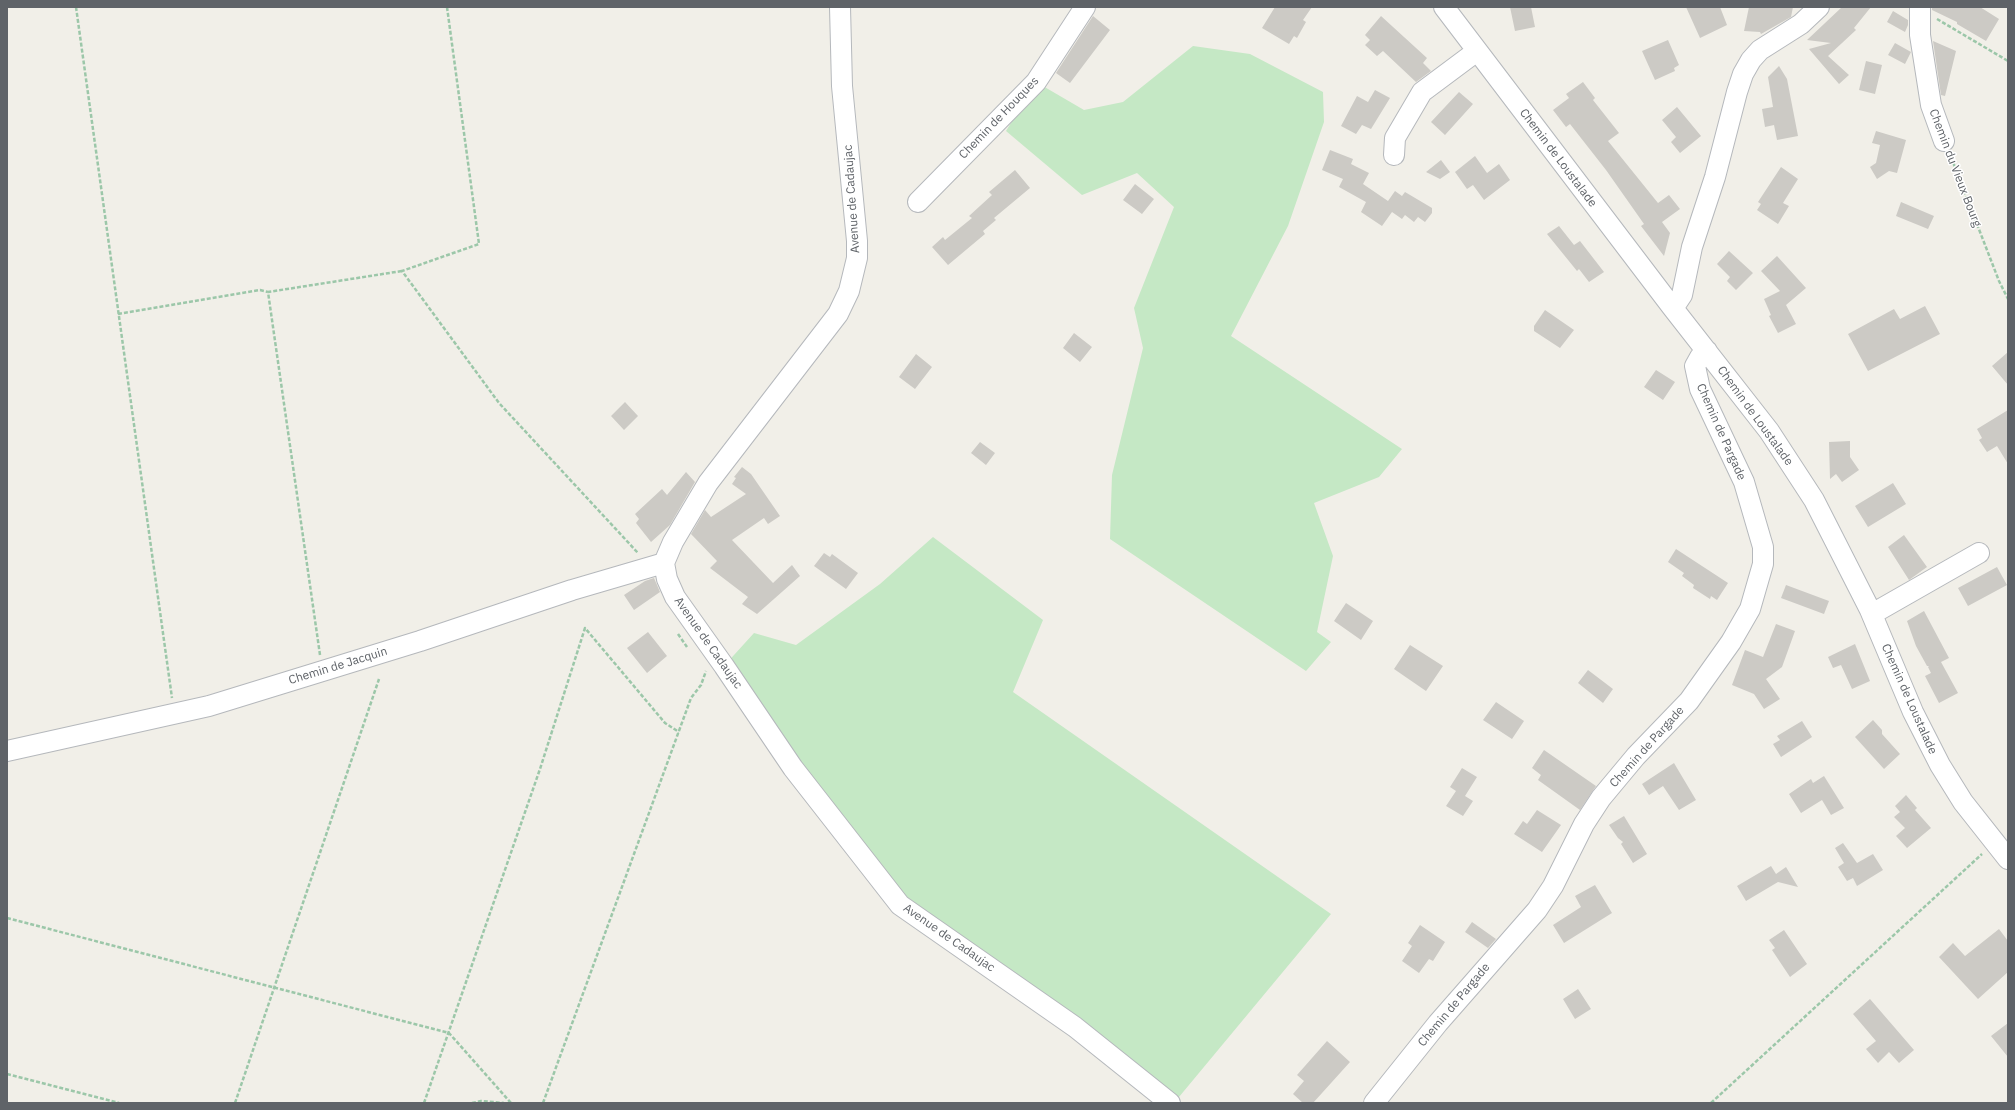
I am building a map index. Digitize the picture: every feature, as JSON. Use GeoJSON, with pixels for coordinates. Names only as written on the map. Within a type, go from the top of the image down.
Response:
{"type":"FeatureCollection","features":[{"type":"Feature","properties":{"kind":"street","name":"Avenue de Cadaujac"},"geometry":{"type":"LineString","coordinates":[[840,7],[842,86],[857,241],[857,258],[849,291],[838,314],[708,483],[660,564],[681,607],[724,666],[793,768],[900,904],[1075,1027],[1170,1103]]}},
{"type":"Feature","properties":{"kind":"street","name":"Chemin de Houques"},"geometry":{"type":"LineString","coordinates":[[918,202],[1036,82],[1085,7]]}},
{"type":"Feature","properties":{"kind":"street","name":"Chemin de Loustalade"},"geometry":{"type":"LineString","coordinates":[[1444,7],[1672,307],[1769,431],[1814,500],[1872,614],[1913,712],[1940,765],[1963,802],[2008,860]]}},
{"type":"Feature","properties":{"kind":"street"},"geometry":{"type":"LineString","coordinates":[[1672,307],[1682,295],[1692,247],[1715,177],[1743,74],[1751,60],[1760,50],[1801,24],[1819,7]]}},
{"type":"Feature","properties":{"kind":"street","name":"Chemin du Vieux Bourg"},"geometry":{"type":"LineString","coordinates":[[1920,7],[1920,35],[1930,105],[1944,141]]}},
{"type":"Feature","properties":{"kind":"street"},"geometry":{"type":"LineString","coordinates":[[1394,155],[1394,138],[1422,92],[1477,51]]}},
{"type":"Feature","properties":{"kind":"street","name":"Chemin de Pargade"},"geometry":{"type":"LineString","coordinates":[[1374,1103],[1438,1023],[1537,910],[1553,886],[1584,824],[1601,798],[1636,756],[1689,701],[1741,627],[1750,609],[1763,564],[1763,546],[1744,482],[1700,388],[1695,366],[1700,357],[1707,351]]}},
{"type":"Feature","properties":{"kind":"street"},"geometry":{"type":"LineString","coordinates":[[1872,614],[1979,553]]}},
{"type":"Feature","properties":{"kind":"street","name":"Chemin de Jacquin"},"geometry":{"type":"LineString","coordinates":[[7,751],[209,706],[420,641],[572,590],[660,564]]}},
{"type":"Feature","properties":{"kind":"path"},"geometry":{"type":"LineString","coordinates":[[76,7],[174,714]]}},
{"type":"Feature","properties":{"kind":"path"},"geometry":{"type":"LineString","coordinates":[[118,314],[260,290],[268,292],[402,271],[480,244],[447,7]]}},
{"type":"Feature","properties":{"kind":"path"},"geometry":{"type":"LineString","coordinates":[[1920,7],[2008,61]]}},
{"type":"Feature","properties":{"kind":"path","name":"Chemin du Vieux Bourg"},"geometry":{"type":"LineString","coordinates":[[1944,141],[1999,282],[2008,299]]}},
{"type":"Feature","properties":{"kind":"path"},"geometry":{"type":"LineString","coordinates":[[402,271],[499,403],[637,553],[660,564]]}},
{"type":"Feature","properties":{"kind":"path"},"geometry":{"type":"LineString","coordinates":[[268,292],[323,671]]}},
{"type":"Feature","properties":{"kind":"path"},"geometry":{"type":"LineString","coordinates":[[681,607],[675,629],[682,642],[691,651]]}},
{"type":"Feature","properties":{"kind":"path"},"geometry":{"type":"LineString","coordinates":[[424,1103],[540,769],[585,628],[665,723],[678,732]]}},
{"type":"Feature","properties":{"kind":"path"},"geometry":{"type":"LineString","coordinates":[[543,1103],[690,698],[706,676],[706,667]]}},
{"type":"Feature","properties":{"kind":"path"},"geometry":{"type":"LineString","coordinates":[[235,1103],[379,679]]}},
{"type":"Feature","properties":{"kind":"path"},"geometry":{"type":"LineString","coordinates":[[1711,1103],[1994,842]]}},
{"type":"Feature","properties":{"kind":"path"},"geometry":{"type":"LineString","coordinates":[[7,918],[449,1032],[512,1103]]}},
{"type":"Feature","properties":{"kind":"path"},"geometry":{"type":"LineString","coordinates":[[7,1074],[119,1103]]}},
{"type":"Feature","properties":{"kind":"path"},"geometry":{"type":"LineString","coordinates":[[472,1103],[481,1101],[504,1103]]}},
{"type":"Feature","properties":{"kind":"green space"},"geometry":{"type":"Polygon","coordinates":[[[1193,46],[1250,54],[1323,92],[1324,122],[1288,226],[1231,336],[1402,449],[1379,477],[1314,503],[1333,556],[1317,632],[1331,642],[1306,671],[1110,539],[1112,475],[1143,348],[1134,308],[1174,207],[1137,173],[1082,195],[1006,131],[1036,82],[1084,110],[1123,102],[1193,46]]]}},
{"type":"Feature","properties":{"kind":"green space"},"geometry":{"type":"Polygon","coordinates":[[[933,537],[1043,620],[1013,692],[1331,914],[1174,1103],[1163,1103],[889,884],[724,666],[754,633],[796,645],[880,584],[933,537]]]}},
{"type":"Feature","properties":{"kind":"building"},"geometry":{"type":"Polygon","coordinates":[[[1275,7],[1312,7],[1303,20],[1306,22],[1297,38],[1294,36],[1289,44],[1262,28],[1275,7]]]}},
{"type":"Feature","properties":{"kind":"building"},"geometry":{"type":"Polygon","coordinates":[[[1510,7],[1531,7],[1535,27],[1515,31],[1510,7]]]}},
{"type":"Feature","properties":{"kind":"building"},"geometry":{"type":"Polygon","coordinates":[[[1686,7],[1720,7],[1727,25],[1700,38],[1686,7]]]}},
{"type":"Feature","properties":{"kind":"building"},"geometry":{"type":"Polygon","coordinates":[[[1749,7],[1793,7],[1791,17],[1761,34],[1760,32],[1744,31],[1749,7]]]}},
{"type":"Feature","properties":{"kind":"building"},"geometry":{"type":"Polygon","coordinates":[[[1842,7],[1871,7],[1854,28],[1856,30],[1828,56],[1849,75],[1839,84],[1809,49],[1831,43],[1807,40],[1842,7]]]}},
{"type":"Feature","properties":{"kind":"building"},"geometry":{"type":"Polygon","coordinates":[[[1932,7],[1980,7],[1999,19],[1986,41],[1957,24],[1957,22],[1932,10],[1932,7]]]}},
{"type":"Feature","properties":{"kind":"building"},"geometry":{"type":"Polygon","coordinates":[[[1893,11],[1908,20],[1908,25],[1905,32],[1887,22],[1893,11]]]}},
{"type":"Feature","properties":{"kind":"building"},"geometry":{"type":"Polygon","coordinates":[[[1093,16],[1110,30],[1070,83],[1056,73],[1093,16]]]}},
{"type":"Feature","properties":{"kind":"building"},"geometry":{"type":"Polygon","coordinates":[[[1381,16],[1427,58],[1423,63],[1431,71],[1416,82],[1383,51],[1377,56],[1365,45],[1370,40],[1365,35],[1381,16]]]}},
{"type":"Feature","properties":{"kind":"building"},"geometry":{"type":"Polygon","coordinates":[[[1668,40],[1679,65],[1674,68],[1675,71],[1655,80],[1642,51],[1668,40]]]}},
{"type":"Feature","properties":{"kind":"building"},"geometry":{"type":"Polygon","coordinates":[[[1933,41],[1956,51],[1945,96],[1941,95],[1933,41]]]}},
{"type":"Feature","properties":{"kind":"building"},"geometry":{"type":"Polygon","coordinates":[[[1895,43],[1911,52],[1905,64],[1888,55],[1895,43]]]}},
{"type":"Feature","properties":{"kind":"building"},"geometry":{"type":"Polygon","coordinates":[[[1866,61],[1882,65],[1875,94],[1859,90],[1866,61]]]}},
{"type":"Feature","properties":{"kind":"building"},"geometry":{"type":"Polygon","coordinates":[[[1779,66],[1787,79],[1798,136],[1777,140],[1774,125],[1765,127],[1762,109],[1773,107],[1768,77],[1779,66]]]}},
{"type":"Feature","properties":{"kind":"building"},"geometry":{"type":"Polygon","coordinates":[[[1583,82],[1595,98],[1593,100],[1619,133],[1608,141],[1658,203],[1669,195],[1680,209],[1662,222],[1670,233],[1664,256],[1641,226],[1644,224],[1606,170],[1570,124],[1566,127],[1553,110],[1569,98],[1566,94],[1583,82]]]}},
{"type":"Feature","properties":{"kind":"building"},"geometry":{"type":"Polygon","coordinates":[[[1375,90],[1390,98],[1371,129],[1362,125],[1356,134],[1341,126],[1357,96],[1368,102],[1375,90]]]}},
{"type":"Feature","properties":{"kind":"building"},"geometry":{"type":"Polygon","coordinates":[[[1459,92],[1473,104],[1445,135],[1431,122],[1459,92]]]}},
{"type":"Feature","properties":{"kind":"building"},"geometry":{"type":"Polygon","coordinates":[[[1677,107],[1701,136],[1680,153],[1671,142],[1676,137],[1662,120],[1677,107]]]}},
{"type":"Feature","properties":{"kind":"building"},"geometry":{"type":"Polygon","coordinates":[[[1876,131],[1906,140],[1897,173],[1889,171],[1877,179],[1870,167],[1876,163],[1880,145],[1872,143],[1876,131]]]}},
{"type":"Feature","properties":{"kind":"building"},"geometry":{"type":"Polygon","coordinates":[[[1330,150],[1353,159],[1351,164],[1369,173],[1363,184],[1388,201],[1395,191],[1402,196],[1405,192],[1432,208],[1432,213],[1425,222],[1418,217],[1414,222],[1405,215],[1402,219],[1392,212],[1382,226],[1361,212],[1366,202],[1339,187],[1343,179],[1322,170],[1330,150]]]}},
{"type":"Feature","properties":{"kind":"building"},"geometry":{"type":"Polygon","coordinates":[[[1475,156],[1487,173],[1499,164],[1510,180],[1484,200],[1473,185],[1467,189],[1455,172],[1475,156]]]}},
{"type":"Feature","properties":{"kind":"building"},"geometry":{"type":"Polygon","coordinates":[[[1441,160],[1450,172],[1440,179],[1426,172],[1441,160]]]}},
{"type":"Feature","properties":{"kind":"building"},"geometry":{"type":"Polygon","coordinates":[[[1781,167],[1798,179],[1783,203],[1789,206],[1778,224],[1757,210],[1761,204],[1758,202],[1781,167]]]}},
{"type":"Feature","properties":{"kind":"building"},"geometry":{"type":"Polygon","coordinates":[[[1015,170],[1030,188],[994,218],[996,220],[983,231],[985,234],[948,265],[932,247],[943,237],[945,240],[972,218],[969,216],[992,195],[989,192],[1015,170]]]}},
{"type":"Feature","properties":{"kind":"building"},"geometry":{"type":"Polygon","coordinates":[[[1135,184],[1154,199],[1142,214],[1123,200],[1135,184]]]}},
{"type":"Feature","properties":{"kind":"building"},"geometry":{"type":"Polygon","coordinates":[[[1901,202],[1934,216],[1928,229],[1896,216],[1901,202]]]}},
{"type":"Feature","properties":{"kind":"building"},"geometry":{"type":"Polygon","coordinates":[[[1559,226],[1574,245],[1580,241],[1604,272],[1589,282],[1579,269],[1577,271],[1547,234],[1559,226]]]}},
{"type":"Feature","properties":{"kind":"building"},"geometry":{"type":"Polygon","coordinates":[[[1729,251],[1753,273],[1736,290],[1727,281],[1730,277],[1717,264],[1729,251]]]}},
{"type":"Feature","properties":{"kind":"building"},"geometry":{"type":"Polygon","coordinates":[[[1777,256],[1806,288],[1786,305],[1796,324],[1778,333],[1769,316],[1771,315],[1764,299],[1780,291],[1761,271],[1777,256]]]}},
{"type":"Feature","properties":{"kind":"building"},"geometry":{"type":"Polygon","coordinates":[[[1925,306],[1940,334],[1868,371],[1848,334],[1894,309],[1900,319],[1925,306]]]}},
{"type":"Feature","properties":{"kind":"building"},"geometry":{"type":"Polygon","coordinates":[[[1545,310],[1574,330],[1560,348],[1534,331],[1534,326],[1545,310]]]}},
{"type":"Feature","properties":{"kind":"building"},"geometry":{"type":"Polygon","coordinates":[[[1074,333],[1092,347],[1080,362],[1063,348],[1074,333]]]}},
{"type":"Feature","properties":{"kind":"building"},"geometry":{"type":"Polygon","coordinates":[[[2008,352],[2008,385],[1992,366],[2008,352]]]}},
{"type":"Feature","properties":{"kind":"building"},"geometry":{"type":"Polygon","coordinates":[[[916,354],[932,367],[915,389],[899,377],[916,354]]]}},
{"type":"Feature","properties":{"kind":"building"},"geometry":{"type":"Polygon","coordinates":[[[1656,370],[1675,382],[1663,400],[1644,387],[1656,370]]]}},
{"type":"Feature","properties":{"kind":"building"},"geometry":{"type":"Polygon","coordinates":[[[625,402],[638,416],[624,430],[611,416],[625,402]]]}},
{"type":"Feature","properties":{"kind":"building"},"geometry":{"type":"Polygon","coordinates":[[[2008,410],[2008,464],[1997,446],[1987,452],[1979,440],[1982,438],[1977,429],[2008,410]]]}},
{"type":"Feature","properties":{"kind":"building"},"geometry":{"type":"Polygon","coordinates":[[[1850,441],[1850,457],[1859,470],[1842,482],[1836,474],[1830,479],[1829,442],[1850,441]]]}},
{"type":"Feature","properties":{"kind":"building"},"geometry":{"type":"Polygon","coordinates":[[[980,442],[995,453],[986,465],[971,453],[980,442]]]}},
{"type":"Feature","properties":{"kind":"building"},"geometry":{"type":"Polygon","coordinates":[[[742,467],[751,474],[780,516],[768,524],[764,518],[732,540],[773,583],[792,565],[800,576],[757,614],[742,604],[748,597],[710,568],[717,561],[691,534],[705,510],[711,517],[746,494],[732,484],[736,478],[734,477],[742,467]]]}},
{"type":"Feature","properties":{"kind":"building"},"geometry":{"type":"Polygon","coordinates":[[[686,472],[695,482],[670,525],[651,542],[636,523],[639,519],[635,514],[662,489],[667,495],[686,472]]]}},
{"type":"Feature","properties":{"kind":"building"},"geometry":{"type":"Polygon","coordinates":[[[1893,483],[1906,504],[1868,527],[1855,506],[1893,483]]]}},
{"type":"Feature","properties":{"kind":"building"},"geometry":{"type":"Polygon","coordinates":[[[1904,535],[1927,567],[1909,580],[1888,547],[1904,535]]]}},
{"type":"Feature","properties":{"kind":"building"},"geometry":{"type":"Polygon","coordinates":[[[1676,549],[1728,583],[1717,600],[1711,596],[1710,599],[1693,588],[1694,585],[1682,576],[1684,573],[1668,562],[1676,549]]]}},
{"type":"Feature","properties":{"kind":"building"},"geometry":{"type":"Polygon","coordinates":[[[824,553],[830,557],[832,554],[858,573],[846,589],[814,566],[824,553]]]}},
{"type":"Feature","properties":{"kind":"building"},"geometry":{"type":"Polygon","coordinates":[[[1997,567],[2007,585],[1968,606],[1958,588],[1997,567]]]}},
{"type":"Feature","properties":{"kind":"building"},"geometry":{"type":"Polygon","coordinates":[[[654,578],[660,592],[634,610],[624,595],[645,581],[654,578]]]}},
{"type":"Feature","properties":{"kind":"building"},"geometry":{"type":"Polygon","coordinates":[[[1786,585],[1829,601],[1824,614],[1781,598],[1786,585]]]}},
{"type":"Feature","properties":{"kind":"building"},"geometry":{"type":"Polygon","coordinates":[[[1346,603],[1373,621],[1361,640],[1334,621],[1346,603]]]}},
{"type":"Feature","properties":{"kind":"building"},"geometry":{"type":"Polygon","coordinates":[[[1924,611],[1949,658],[1941,662],[1958,693],[1939,703],[1925,676],[1931,673],[1928,667],[1929,666],[1927,666],[1916,646],[1907,621],[1924,611]]]}},
{"type":"Feature","properties":{"kind":"building"},"geometry":{"type":"Polygon","coordinates":[[[1776,624],[1795,631],[1782,667],[1766,679],[1780,699],[1764,709],[1754,694],[1732,685],[1745,650],[1763,657],[1776,624]]]}},
{"type":"Feature","properties":{"kind":"building"},"geometry":{"type":"Polygon","coordinates":[[[648,632],[667,656],[647,673],[627,648],[648,632]]]}},
{"type":"Feature","properties":{"kind":"building"},"geometry":{"type":"Polygon","coordinates":[[[1855,644],[1870,681],[1852,689],[1841,665],[1833,668],[1828,657],[1855,644]]]}},
{"type":"Feature","properties":{"kind":"building"},"geometry":{"type":"Polygon","coordinates":[[[1410,645],[1443,666],[1426,691],[1394,669],[1410,645]]]}},
{"type":"Feature","properties":{"kind":"building"},"geometry":{"type":"Polygon","coordinates":[[[1588,670],[1613,689],[1603,703],[1578,683],[1588,670]]]}},
{"type":"Feature","properties":{"kind":"building"},"geometry":{"type":"Polygon","coordinates":[[[1496,702],[1524,721],[1512,739],[1483,720],[1496,702]]]}},
{"type":"Feature","properties":{"kind":"building"},"geometry":{"type":"Polygon","coordinates":[[[1873,720],[1882,730],[1882,734],[1900,754],[1884,769],[1855,737],[1873,720]]]}},
{"type":"Feature","properties":{"kind":"building"},"geometry":{"type":"Polygon","coordinates":[[[1802,721],[1812,737],[1781,757],[1773,744],[1780,740],[1777,736],[1802,721]]]}},
{"type":"Feature","properties":{"kind":"building"},"geometry":{"type":"Polygon","coordinates":[[[1544,750],[1596,786],[1580,810],[1538,780],[1541,775],[1532,768],[1544,750]]]}},
{"type":"Feature","properties":{"kind":"building"},"geometry":{"type":"Polygon","coordinates":[[[1674,763],[1696,800],[1679,810],[1663,786],[1649,795],[1642,784],[1674,763]]]}},
{"type":"Feature","properties":{"kind":"building"},"geometry":{"type":"Polygon","coordinates":[[[1462,768],[1477,777],[1465,796],[1473,801],[1463,816],[1446,806],[1456,791],[1450,787],[1462,768]]]}},
{"type":"Feature","properties":{"kind":"building"},"geometry":{"type":"Polygon","coordinates":[[[1824,776],[1844,808],[1831,815],[1822,800],[1801,813],[1789,794],[1811,779],[1813,783],[1824,776]]]}},
{"type":"Feature","properties":{"kind":"building"},"geometry":{"type":"Polygon","coordinates":[[[1906,795],[1917,808],[1915,810],[1931,828],[1907,848],[1896,836],[1905,828],[1894,817],[1900,812],[1895,806],[1906,795]]]}},
{"type":"Feature","properties":{"kind":"building"},"geometry":{"type":"Polygon","coordinates":[[[1537,810],[1561,825],[1542,852],[1514,834],[1523,821],[1527,824],[1537,810]]]}},
{"type":"Feature","properties":{"kind":"building"},"geometry":{"type":"Polygon","coordinates":[[[1624,816],[1647,854],[1633,863],[1621,844],[1623,842],[1618,838],[1609,825],[1624,816]]]}},
{"type":"Feature","properties":{"kind":"building"},"geometry":{"type":"Polygon","coordinates":[[[1843,843],[1857,863],[1873,854],[1883,870],[1857,886],[1853,878],[1847,881],[1838,867],[1844,863],[1835,848],[1843,843]]]}},
{"type":"Feature","properties":{"kind":"building"},"geometry":{"type":"Polygon","coordinates":[[[1771,866],[1776,874],[1786,867],[1798,887],[1778,882],[1746,901],[1737,886],[1771,866]]]}},
{"type":"Feature","properties":{"kind":"building"},"geometry":{"type":"Polygon","coordinates":[[[1595,885],[1612,913],[1564,943],[1553,925],[1581,907],[1575,896],[1595,885]]]}},
{"type":"Feature","properties":{"kind":"building"},"geometry":{"type":"Polygon","coordinates":[[[1472,922],[1496,939],[1488,948],[1465,932],[1472,922]]]}},
{"type":"Feature","properties":{"kind":"building"},"geometry":{"type":"Polygon","coordinates":[[[1420,925],[1445,942],[1433,961],[1429,959],[1419,973],[1402,961],[1412,946],[1408,943],[1420,925]]]}},
{"type":"Feature","properties":{"kind":"building"},"geometry":{"type":"Polygon","coordinates":[[[1999,929],[2008,941],[2008,972],[1978,999],[1939,957],[1953,943],[1965,956],[1999,929]]]}},
{"type":"Feature","properties":{"kind":"building"},"geometry":{"type":"Polygon","coordinates":[[[1784,930],[1807,964],[1790,977],[1772,950],[1775,948],[1769,940],[1784,930]]]}},
{"type":"Feature","properties":{"kind":"building"},"geometry":{"type":"Polygon","coordinates":[[[1578,989],[1591,1009],[1575,1019],[1563,999],[1578,989]]]}},
{"type":"Feature","properties":{"kind":"building"},"geometry":{"type":"Polygon","coordinates":[[[1870,999],[1914,1050],[1899,1063],[1889,1052],[1878,1063],[1866,1049],[1876,1041],[1853,1014],[1870,999]]]}},
{"type":"Feature","properties":{"kind":"building"},"geometry":{"type":"Polygon","coordinates":[[[2008,1023],[2008,1057],[1991,1036],[2008,1023]]]}},
{"type":"Feature","properties":{"kind":"building"},"geometry":{"type":"Polygon","coordinates":[[[1327,1041],[1350,1062],[1313,1103],[1303,1103],[1293,1094],[1304,1081],[1297,1075],[1327,1041]]]}}]}
